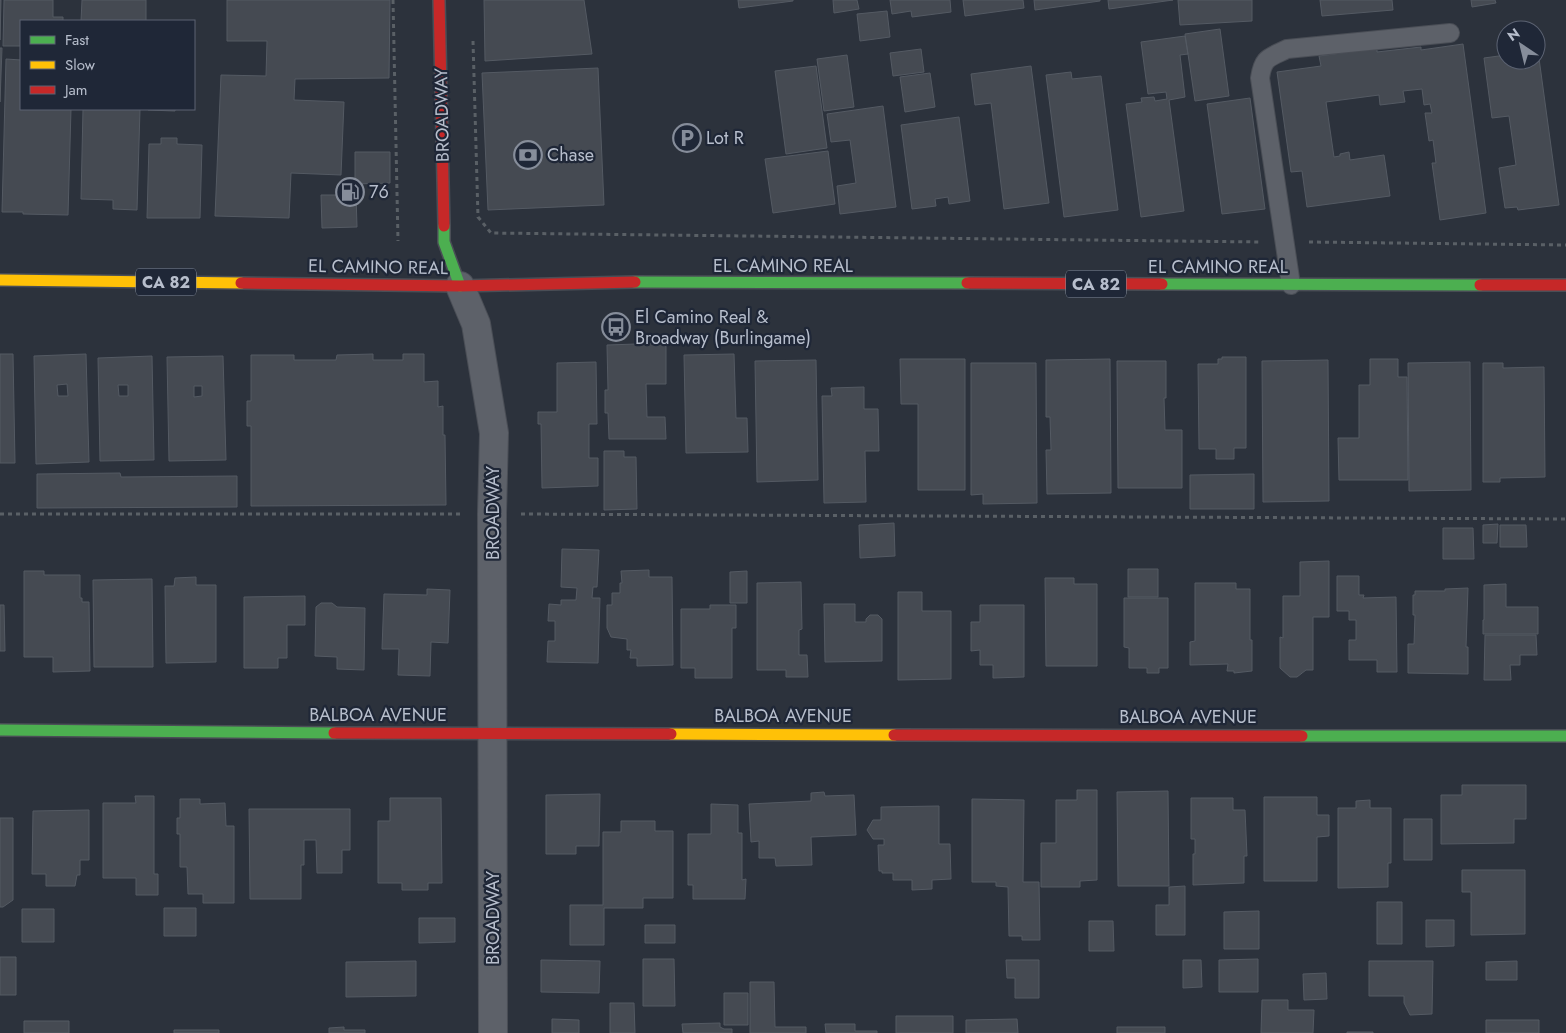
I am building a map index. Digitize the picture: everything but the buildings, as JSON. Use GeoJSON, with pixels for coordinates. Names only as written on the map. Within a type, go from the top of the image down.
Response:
{"type":"FeatureCollection","features":[{"type":"Feature","properties":{"kind":"main road","name":"BROADWAY"},"geometry":{"type":"LineString","coordinates":[[439,0],[444,242],[460,286]]}},
{"type":"Feature","properties":{"kind":"main road","name":"EL CAMINO REAL"},"geometry":{"type":"LineString","coordinates":[[0,280],[460,286],[625,282],[1566,285]]}},
{"type":"Feature","properties":{"kind":"main road","name":"BALBOA AVENUE"},"geometry":{"type":"LineString","coordinates":[[0,730],[493,734],[1566,736]]}},
{"type":"Feature","properties":{"kind":"street","name":"BROADWAY"},"geometry":{"type":"LineString","coordinates":[[460,286],[476,324],[494,433],[492,514],[493,1033]]}},
{"type":"Feature","properties":{"kind":"lane"},"geometry":{"type":"LineString","coordinates":[[1291,285],[1260,78],[1262,66],[1268,58],[1287,49],[1450,33]]}},
{"type":"Feature","properties":{"kind":"path"},"geometry":{"type":"LineString","coordinates":[[393,0],[398,241]]}},
{"type":"Feature","properties":{"kind":"path"},"geometry":{"type":"LineString","coordinates":[[473,39],[478,217],[491,233],[1566,245]]}},
{"type":"Feature","properties":{"kind":"path"},"geometry":{"type":"LineString","coordinates":[[0,514],[492,514],[1566,519]]}},
{"type":"Feature","properties":{"kind":"traffic: fast"},"geometry":{"type":"LineString","coordinates":[[444,226],[444,242],[460,286]]}},
{"type":"Feature","properties":{"kind":"traffic: fast"},"geometry":{"type":"LineString","coordinates":[[635,282],[967,283]]}},
{"type":"Feature","properties":{"kind":"traffic: fast"},"geometry":{"type":"LineString","coordinates":[[1162,284],[1480,285]]}},
{"type":"Feature","properties":{"kind":"traffic: fast"},"geometry":{"type":"LineString","coordinates":[[0,730],[334,733]]}},
{"type":"Feature","properties":{"kind":"traffic: fast"},"geometry":{"type":"LineString","coordinates":[[1302,736],[1566,736]]}},
{"type":"Feature","properties":{"kind":"traffic: slow"},"geometry":{"type":"LineString","coordinates":[[0,280],[241,283]]}},
{"type":"Feature","properties":{"kind":"traffic: slow"},"geometry":{"type":"LineString","coordinates":[[671,734],[894,735]]}},
{"type":"Feature","properties":{"kind":"traffic: jam"},"geometry":{"type":"LineString","coordinates":[[439,0],[444,226]]}},
{"type":"Feature","properties":{"kind":"traffic: jam"},"geometry":{"type":"LineString","coordinates":[[241,283],[460,286],[635,282]]}},
{"type":"Feature","properties":{"kind":"traffic: jam"},"geometry":{"type":"LineString","coordinates":[[967,283],[1162,284]]}},
{"type":"Feature","properties":{"kind":"traffic: jam"},"geometry":{"type":"LineString","coordinates":[[1480,285],[1566,285]]}},
{"type":"Feature","properties":{"kind":"traffic: jam"},"geometry":{"type":"LineString","coordinates":[[334,733],[671,734]]}},
{"type":"Feature","properties":{"kind":"traffic: jam"},"geometry":{"type":"LineString","coordinates":[[894,735],[1302,736]]}},
{"type":"Feature","properties":{"kind":"place","name":"Lot R"},"geometry":{"type":"Point","coordinates":[687,138]}},
{"type":"Feature","properties":{"kind":"place","name":"Chase"},"geometry":{"type":"Point","coordinates":[528,155]}},
{"type":"Feature","properties":{"kind":"place","name":"76"},"geometry":{"type":"Point","coordinates":[350,192]}},
{"type":"Feature","properties":{"kind":"place","name":"El Camino Real & Broadway (Burlingame)"},"geometry":{"type":"Point","coordinates":[616,327]}}]}
